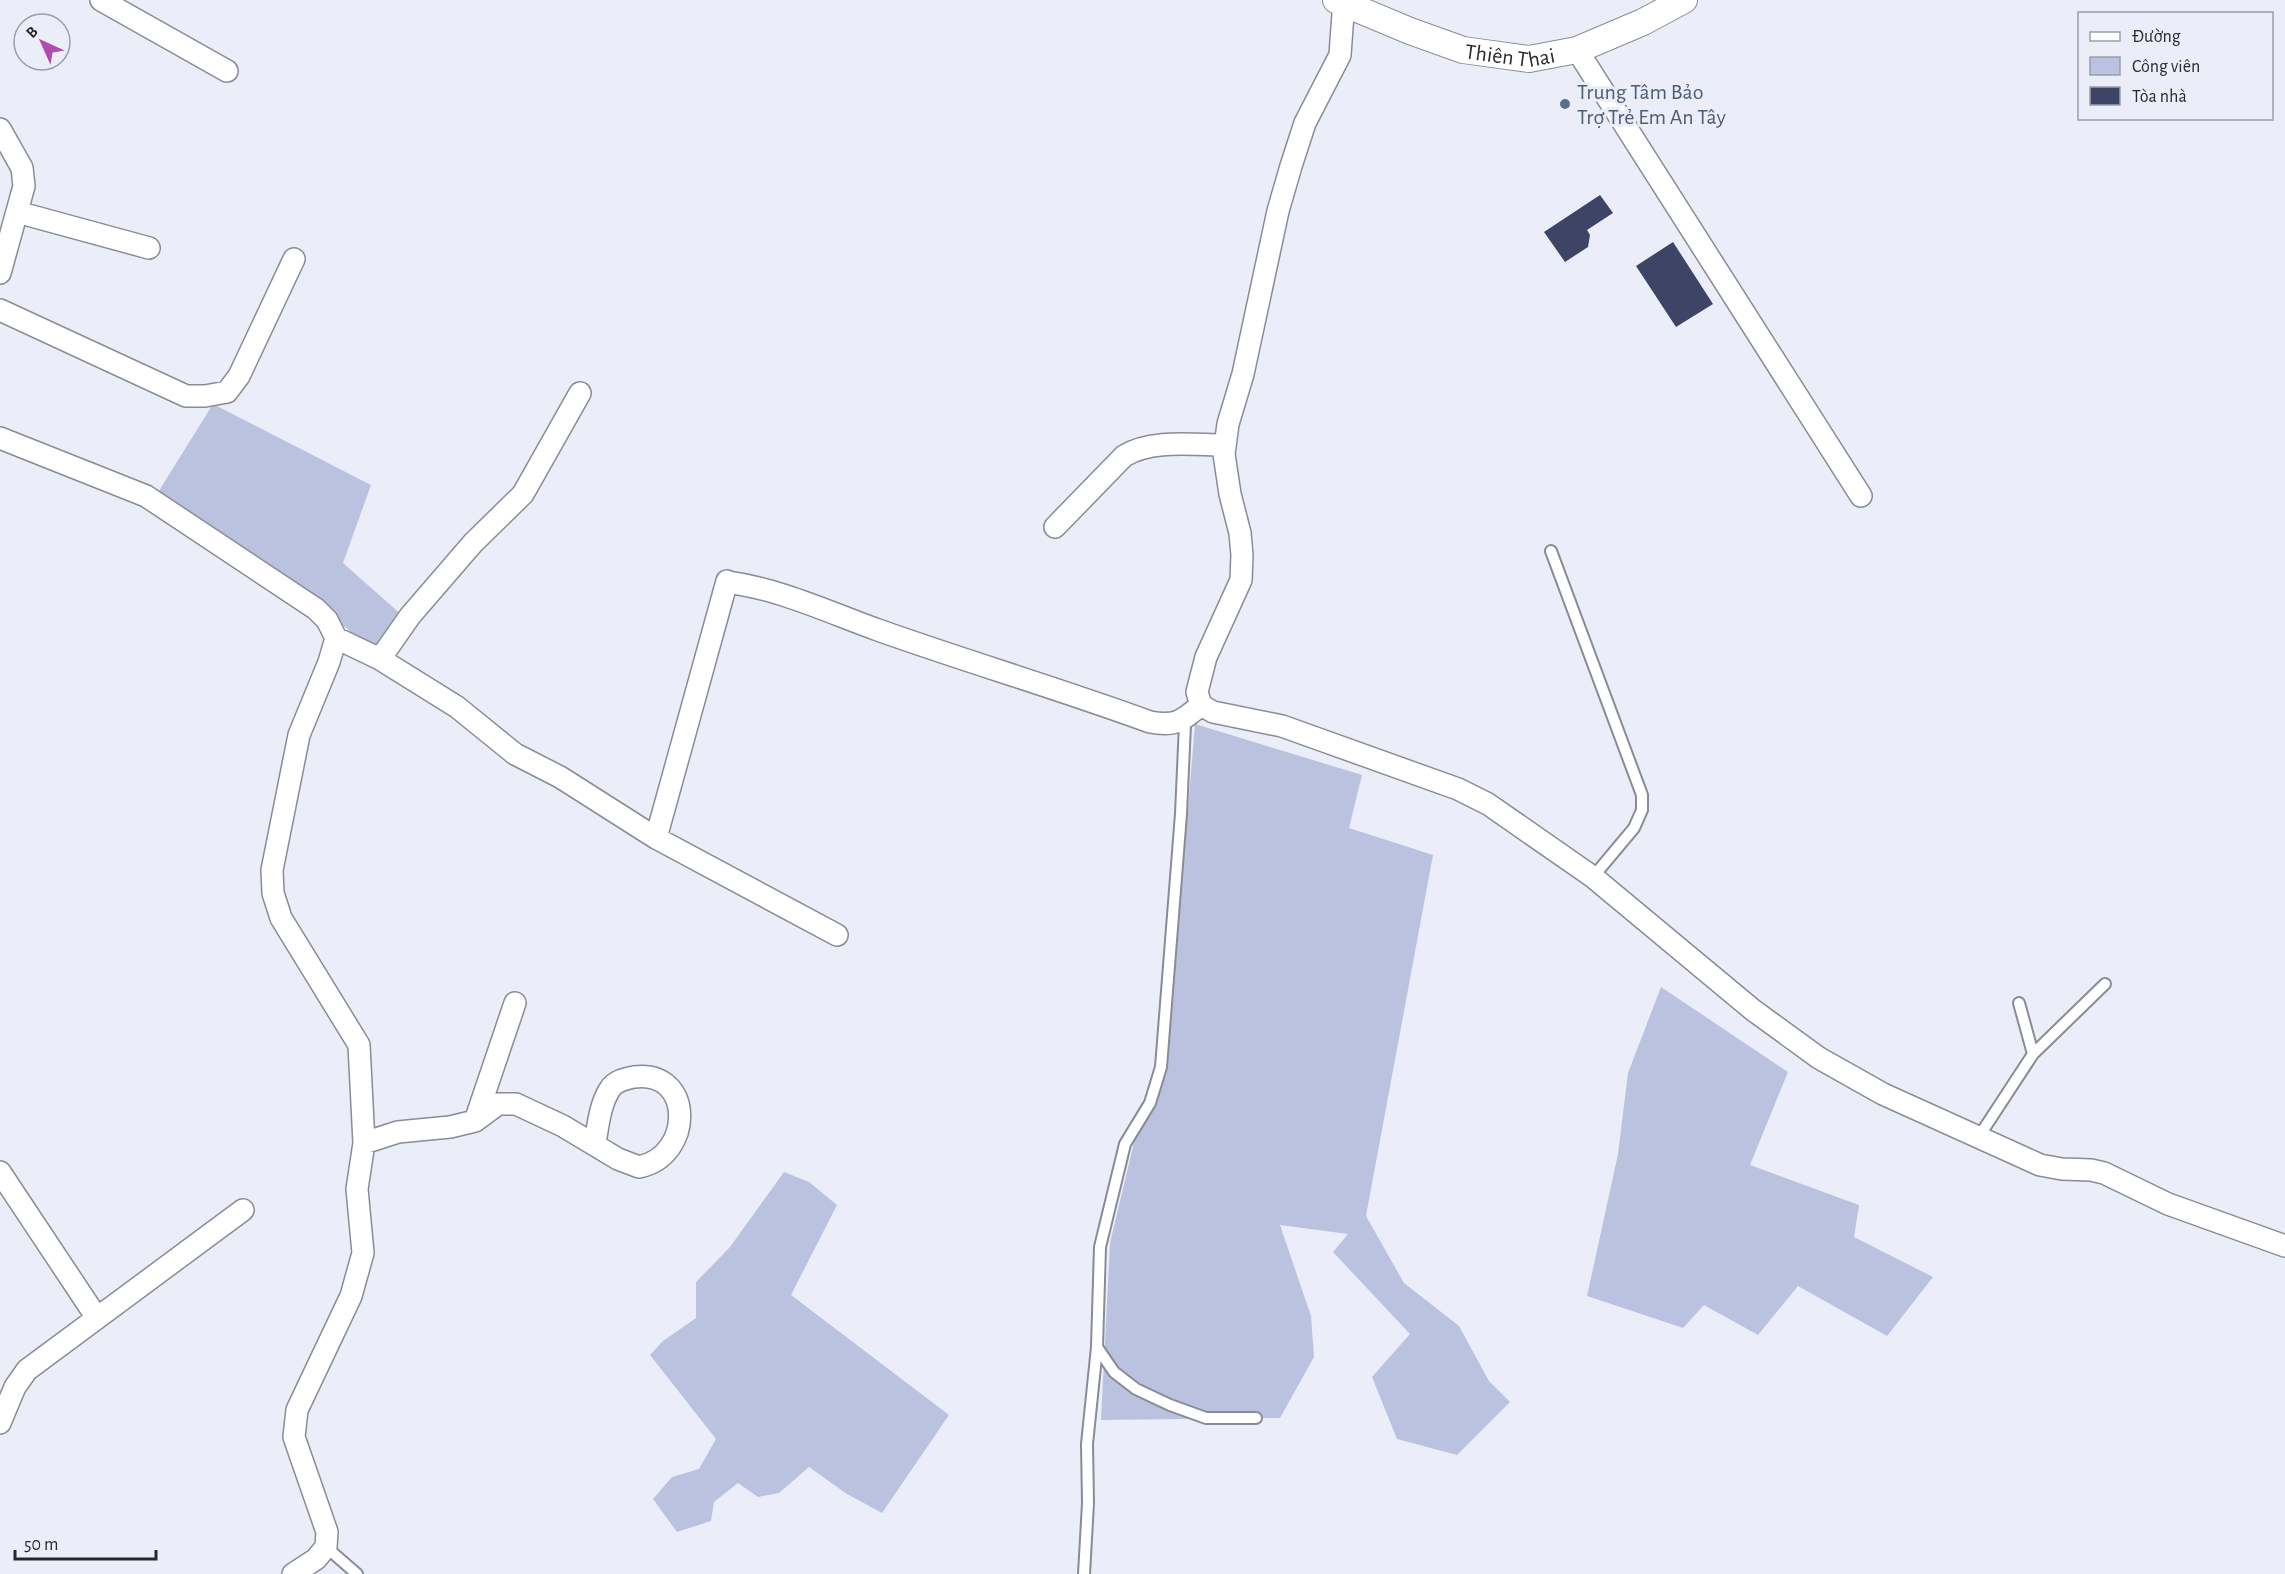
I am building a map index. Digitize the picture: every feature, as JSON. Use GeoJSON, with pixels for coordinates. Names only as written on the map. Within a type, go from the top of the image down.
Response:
{"type":"FeatureCollection","features":[{"type":"Feature","properties":{"kind":"street"},"geometry":{"type":"LineString","coordinates":[[101,0],[227,71]]}},
{"type":"Feature","properties":{"kind":"street"},"geometry":{"type":"LineString","coordinates":[[1195,710],[1206,657],[1241,580],[1242,555],[1226,469],[1225,445],[1228,424],[1243,374],[1278,211],[1291,166],[1305,123],[1340,55],[1341,0]]}},
{"type":"Feature","properties":{"kind":"street","name":"Thiên Thai"},"geometry":{"type":"LineString","coordinates":[[1341,0],[1410,31],[1463,50],[1529,59],[1576,50],[1643,22],[1684,0]]}},
{"type":"Feature","properties":{"kind":"street"},"geometry":{"type":"LineString","coordinates":[[1576,50],[1861,496]]}},
{"type":"Feature","properties":{"kind":"street"},"geometry":{"type":"LineString","coordinates":[[0,129],[22,168],[24,186],[0,273]]}},
{"type":"Feature","properties":{"kind":"street"},"geometry":{"type":"LineString","coordinates":[[17,212],[149,248]]}},
{"type":"Feature","properties":{"kind":"street"},"geometry":{"type":"LineString","coordinates":[[0,310],[186,396],[216,394],[227,392],[239,376],[294,260]]}},
{"type":"Feature","properties":{"kind":"street"},"geometry":{"type":"LineString","coordinates":[[380,659],[410,616],[459,559],[523,494],[580,393]]}},
{"type":"Feature","properties":{"kind":"street"},"geometry":{"type":"LineString","coordinates":[[0,438],[146,496],[315,609],[327,620],[336,638],[380,659],[457,707],[515,754],[560,777],[656,838],[837,935]]}},
{"type":"Feature","properties":{"kind":"street"},"geometry":{"type":"LineString","coordinates":[[1055,527],[1124,456],[1135,449],[1150,446],[1225,445]]}},
{"type":"Feature","properties":{"kind":"street"},"geometry":{"type":"LineString","coordinates":[[656,838],[727,582],[754,586],[1150,722],[1166,725],[1195,710],[1282,726],[1458,789],[1488,804],[1593,877],[1753,1010],[1819,1058],[1882,1094],[2040,1165],[2104,1173],[2168,1204],[2285,1246]]}},
{"type":"Feature","properties":{"kind":"street"},"geometry":{"type":"LineString","coordinates":[[293,1574],[316,1559],[326,1547],[327,1532],[294,1437],[297,1410],[351,1296],[363,1253],[357,1189],[364,1143],[359,1044],[281,918],[273,893],[272,870],[299,735],[329,662],[336,638]]}},
{"type":"Feature","properties":{"kind":"street"},"geometry":{"type":"LineString","coordinates":[[475,1120],[515,1003]]}},
{"type":"Feature","properties":{"kind":"street"},"geometry":{"type":"LineString","coordinates":[[364,1143],[398,1132],[450,1127],[475,1120],[498,1104],[516,1104],[595,1143],[628,1164],[639,1167],[648,1165],[672,1145],[681,1119],[677,1099],[666,1086],[649,1077],[626,1078],[615,1083],[602,1109],[595,1143]]}},
{"type":"Feature","properties":{"kind":"street"},"geometry":{"type":"LineString","coordinates":[[0,1173],[97,1318]]}},
{"type":"Feature","properties":{"kind":"street"},"geometry":{"type":"LineString","coordinates":[[0,1423],[15,1387],[27,1370],[243,1210]]}},
{"type":"Feature","properties":{"kind":"lane"},"geometry":{"type":"LineString","coordinates":[[1551,551],[1642,795],[1642,810],[1634,828],[1593,877]]}},
{"type":"Feature","properties":{"kind":"lane"},"geometry":{"type":"LineString","coordinates":[[1084,1574],[1088,1503],[1087,1444],[1097,1347],[1100,1247],[1125,1144],[1150,1103],[1161,1067],[1181,814],[1185,724],[1195,710]]}},
{"type":"Feature","properties":{"kind":"lane"},"geometry":{"type":"LineString","coordinates":[[1977,1138],[2034,1054],[2105,984]]}},
{"type":"Feature","properties":{"kind":"lane"},"geometry":{"type":"LineString","coordinates":[[2019,1003],[2034,1054]]}},
{"type":"Feature","properties":{"kind":"lane"},"geometry":{"type":"LineString","coordinates":[[1097,1347],[1114,1372],[1137,1389],[1170,1405],[1206,1418],[1257,1418]]}},
{"type":"Feature","properties":{"kind":"lane"},"geometry":{"type":"LineString","coordinates":[[326,1547],[357,1574]]}},
{"type":"Feature","properties":{"kind":"green space"},"geometry":{"type":"Polygon","coordinates":[[[213,404],[371,485],[343,563],[404,617],[376,667],[345,653],[349,630],[157,494],[213,404]]]}},
{"type":"Feature","properties":{"kind":"green space"},"geometry":{"type":"Polygon","coordinates":[[[1195,724],[1362,775],[1349,828],[1433,855],[1366,1216],[1404,1283],[1459,1326],[1489,1381],[1510,1402],[1457,1455],[1397,1439],[1372,1377],[1410,1334],[1333,1252],[1348,1234],[1280,1225],[1311,1316],[1314,1357],[1280,1418],[1101,1420],[1110,1243],[1136,1134],[1167,1064],[1195,724]]]}},
{"type":"Feature","properties":{"kind":"green space"},"geometry":{"type":"Polygon","coordinates":[[[1661,987],[1788,1072],[1750,1165],[1859,1205],[1854,1237],[1933,1277],[1887,1336],[1798,1286],[1758,1335],[1704,1305],[1683,1328],[1587,1296],[1618,1154],[1628,1073],[1661,987]]]}},
{"type":"Feature","properties":{"kind":"green space"},"geometry":{"type":"Polygon","coordinates":[[[784,1172],[809,1182],[837,1205],[791,1295],[949,1415],[882,1513],[847,1494],[809,1467],[779,1493],[758,1497],[738,1483],[714,1502],[711,1521],[677,1532],[653,1499],[672,1477],[699,1469],[716,1439],[650,1355],[663,1341],[696,1318],[696,1282],[730,1247],[784,1172]]]}},
{"type":"Feature","properties":{"kind":"building"},"geometry":{"type":"Polygon","coordinates":[[[1600,195],[1613,213],[1587,230],[1590,235],[1588,247],[1565,262],[1544,232],[1600,195]]]}},
{"type":"Feature","properties":{"kind":"building"},"geometry":{"type":"Polygon","coordinates":[[[1673,242],[1713,304],[1676,327],[1636,266],[1673,242]]]}},
{"type":"Feature","properties":{"kind":"place","name":"Trung Tâm Bảo Trợ Trẻ Em An Tây"},"geometry":{"type":"Point","coordinates":[1565,104]}}]}
